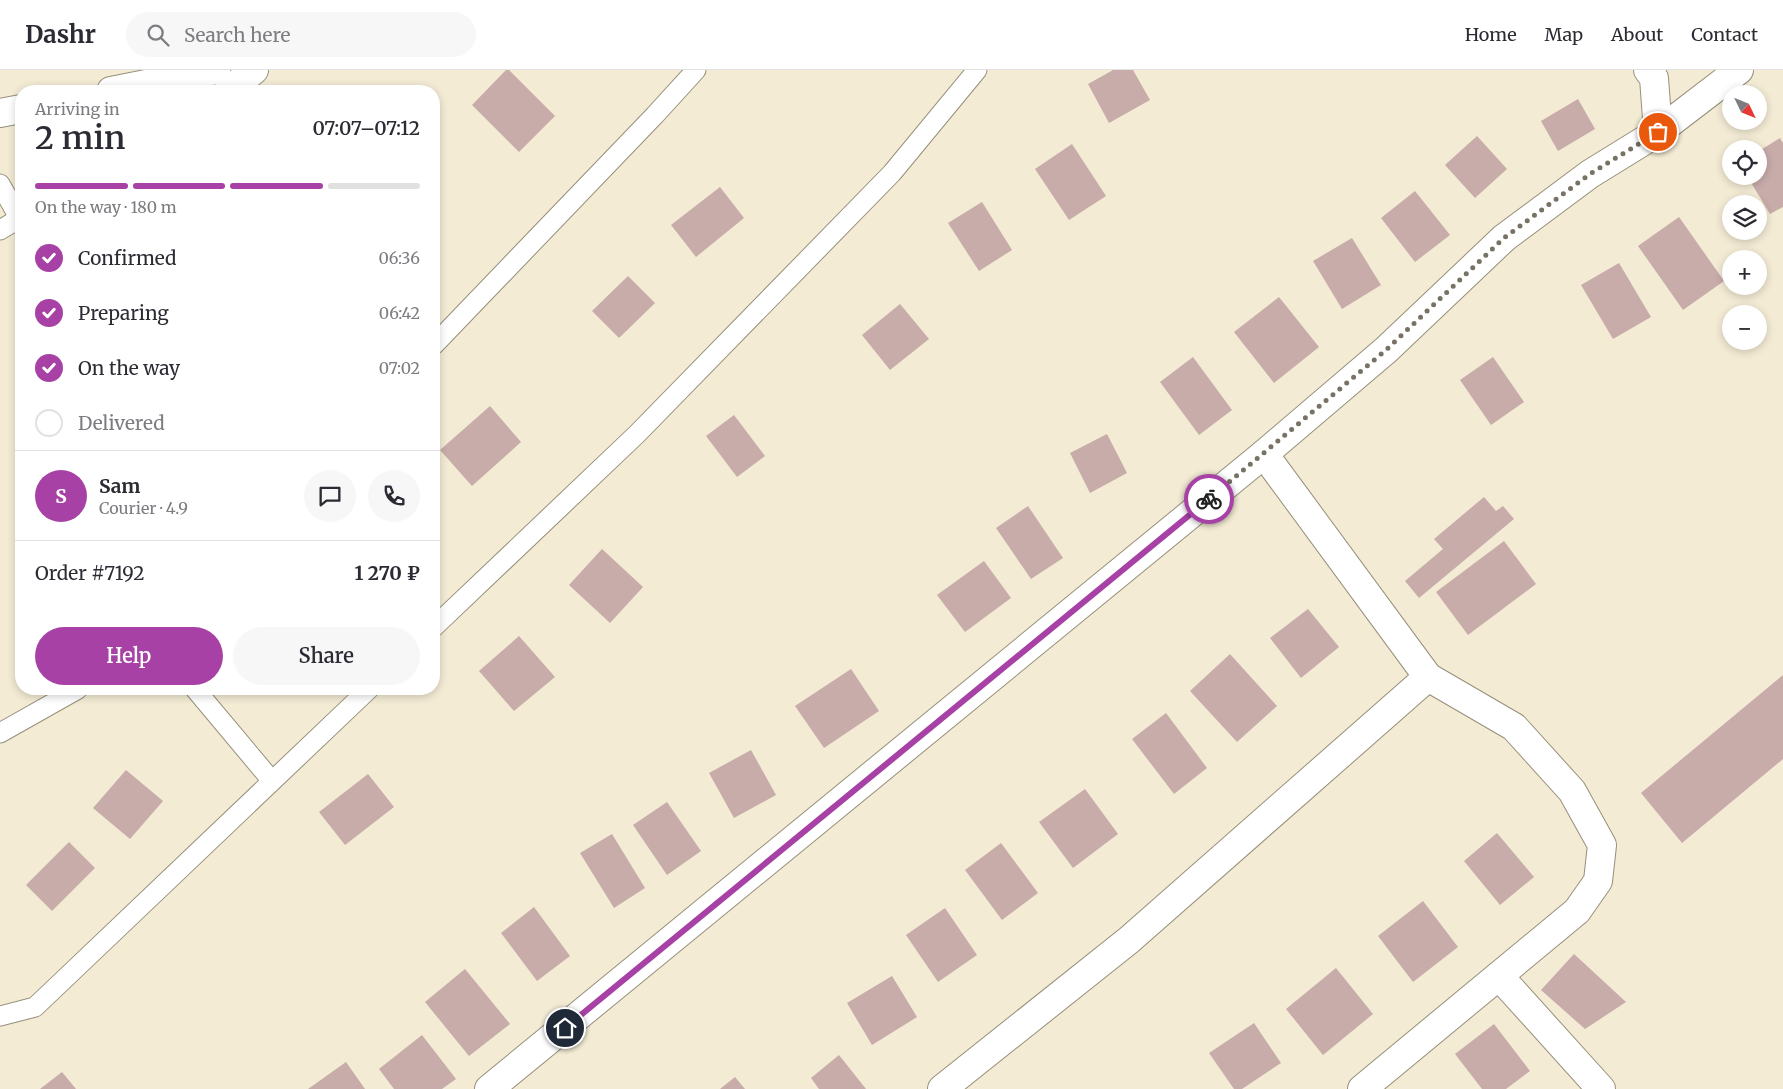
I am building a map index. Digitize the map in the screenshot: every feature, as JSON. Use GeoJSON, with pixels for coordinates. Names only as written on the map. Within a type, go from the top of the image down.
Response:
{"type":"FeatureCollection","features":[{"type":"Feature","properties":{"kind":"street"},"geometry":{"type":"LineString","coordinates":[[140,85],[216,70]]}},
{"type":"Feature","properties":{"kind":"street"},"geometry":{"type":"LineString","coordinates":[[235,85],[254,70]]}},
{"type":"Feature","properties":{"kind":"street"},"geometry":{"type":"LineString","coordinates":[[1648,70],[1654,78],[1658,132]]}},
{"type":"Feature","properties":{"kind":"street"},"geometry":{"type":"LineString","coordinates":[[488,1089],[1264,454],[1386,350],[1504,238],[1590,174],[1658,132],[1739,70]]}},
{"type":"Feature","properties":{"kind":"street"},"geometry":{"type":"LineString","coordinates":[[0,114],[15,110]]}},
{"type":"Feature","properties":{"kind":"street"},"geometry":{"type":"LineString","coordinates":[[1264,454],[1428,677],[1514,727],[1572,791],[1602,845],[1598,882],[1577,911],[1362,1089]]}},
{"type":"Feature","properties":{"kind":"street"},"geometry":{"type":"LineString","coordinates":[[942,1089],[1129,940],[1428,677]]}},
{"type":"Feature","properties":{"kind":"street"},"geometry":{"type":"LineString","coordinates":[[1499,976],[1601,1089]]}},
{"type":"Feature","properties":{"kind":"lane"},"geometry":{"type":"LineString","coordinates":[[440,339],[696,70]]}},
{"type":"Feature","properties":{"kind":"lane"},"geometry":{"type":"LineString","coordinates":[[440,621],[636,434],[885,180],[977,70]]}},
{"type":"Feature","properties":{"kind":"lane"},"geometry":{"type":"LineString","coordinates":[[0,184],[15,210]]}},
{"type":"Feature","properties":{"kind":"lane"},"geometry":{"type":"LineString","coordinates":[[0,230],[15,222]]}},
{"type":"Feature","properties":{"kind":"lane"},"geometry":{"type":"LineString","coordinates":[[0,733],[67,695]]}},
{"type":"Feature","properties":{"kind":"lane"},"geometry":{"type":"LineString","coordinates":[[201,695],[272,781]]}},
{"type":"Feature","properties":{"kind":"lane"},"geometry":{"type":"LineString","coordinates":[[0,1016],[35,1007],[363,695]]}},
{"type":"Feature","properties":{"kind":"building"},"geometry":{"type":"Polygon","coordinates":[[[506,70],[509,70],[555,116],[519,152],[472,105],[506,70]]]}},
{"type":"Feature","properties":{"kind":"building"},"geometry":{"type":"Polygon","coordinates":[[[1113,70],[1133,70],[1150,100],[1109,123],[1088,84],[1113,70]]]}},
{"type":"Feature","properties":{"kind":"building"},"geometry":{"type":"Polygon","coordinates":[[[1578,99],[1595,129],[1558,151],[1541,121],[1578,99]]]}},
{"type":"Feature","properties":{"kind":"building"},"geometry":{"type":"Polygon","coordinates":[[[1477,136],[1507,169],[1475,198],[1445,165],[1477,136]]]}},
{"type":"Feature","properties":{"kind":"building"},"geometry":{"type":"Polygon","coordinates":[[[1780,138],[1783,143],[1783,207],[1770,214],[1767,209],[1767,195],[1758,195],[1752,185],[1767,185],[1767,146],[1780,138]]]}},
{"type":"Feature","properties":{"kind":"building"},"geometry":{"type":"Polygon","coordinates":[[[1072,144],[1106,196],[1069,220],[1035,169],[1072,144]]]}},
{"type":"Feature","properties":{"kind":"building"},"geometry":{"type":"Polygon","coordinates":[[[720,187],[744,218],[696,257],[671,225],[720,187]]]}},
{"type":"Feature","properties":{"kind":"building"},"geometry":{"type":"Polygon","coordinates":[[[1415,191],[1450,235],[1415,262],[1381,218],[1415,191]]]}},
{"type":"Feature","properties":{"kind":"building"},"geometry":{"type":"Polygon","coordinates":[[[982,202],[1012,250],[979,271],[948,223],[982,202]]]}},
{"type":"Feature","properties":{"kind":"building"},"geometry":{"type":"Polygon","coordinates":[[[1679,217],[1722,278],[1722,282],[1683,310],[1638,246],[1679,217]]]}},
{"type":"Feature","properties":{"kind":"building"},"geometry":{"type":"Polygon","coordinates":[[[1352,238],[1381,285],[1342,309],[1313,261],[1352,238]]]}},
{"type":"Feature","properties":{"kind":"building"},"geometry":{"type":"Polygon","coordinates":[[[1619,263],[1651,317],[1613,339],[1581,285],[1619,263]]]}},
{"type":"Feature","properties":{"kind":"building"},"geometry":{"type":"Polygon","coordinates":[[[628,276],[655,303],[619,338],[592,311],[628,276]]]}},
{"type":"Feature","properties":{"kind":"building"},"geometry":{"type":"Polygon","coordinates":[[[1279,297],[1319,347],[1274,383],[1234,332],[1279,297]]]}},
{"type":"Feature","properties":{"kind":"building"},"geometry":{"type":"Polygon","coordinates":[[[900,304],[929,339],[890,370],[862,335],[900,304]]]}},
{"type":"Feature","properties":{"kind":"building"},"geometry":{"type":"Polygon","coordinates":[[[1193,357],[1232,410],[1199,435],[1160,382],[1193,357]]]}},
{"type":"Feature","properties":{"kind":"building"},"geometry":{"type":"Polygon","coordinates":[[[1493,357],[1524,402],[1491,425],[1460,380],[1493,357]]]}},
{"type":"Feature","properties":{"kind":"building"},"geometry":{"type":"Polygon","coordinates":[[[490,406],[521,442],[472,486],[440,450],[490,406]]]}},
{"type":"Feature","properties":{"kind":"building"},"geometry":{"type":"Polygon","coordinates":[[[734,415],[765,456],[737,477],[706,436],[734,415]]]}},
{"type":"Feature","properties":{"kind":"building"},"geometry":{"type":"Polygon","coordinates":[[[1107,434],[1127,473],[1090,493],[1070,453],[1107,434]]]}},
{"type":"Feature","properties":{"kind":"building"},"geometry":{"type":"Polygon","coordinates":[[[1484,497],[1496,511],[1503,506],[1514,519],[1419,598],[1405,581],[1443,549],[1434,539],[1484,497]]]}},
{"type":"Feature","properties":{"kind":"building"},"geometry":{"type":"Polygon","coordinates":[[[1028,506],[1063,558],[1031,579],[996,528],[1028,506]]]}},
{"type":"Feature","properties":{"kind":"building"},"geometry":{"type":"Polygon","coordinates":[[[1504,541],[1536,584],[1468,635],[1436,592],[1504,541]]]}},
{"type":"Feature","properties":{"kind":"building"},"geometry":{"type":"Polygon","coordinates":[[[602,549],[643,587],[610,623],[569,585],[602,549]]]}},
{"type":"Feature","properties":{"kind":"building"},"geometry":{"type":"Polygon","coordinates":[[[984,561],[1011,598],[965,632],[937,595],[984,561]]]}},
{"type":"Feature","properties":{"kind":"building"},"geometry":{"type":"Polygon","coordinates":[[[1308,609],[1339,647],[1301,678],[1270,638],[1308,609]]]}},
{"type":"Feature","properties":{"kind":"building"},"geometry":{"type":"Polygon","coordinates":[[[519,636],[555,677],[514,711],[479,671],[519,636]]]}},
{"type":"Feature","properties":{"kind":"building"},"geometry":{"type":"Polygon","coordinates":[[[1230,654],[1277,706],[1237,742],[1190,691],[1230,654]]]}},
{"type":"Feature","properties":{"kind":"building"},"geometry":{"type":"Polygon","coordinates":[[[851,669],[879,711],[824,748],[795,706],[851,669]]]}},
{"type":"Feature","properties":{"kind":"building"},"geometry":{"type":"Polygon","coordinates":[[[1783,675],[1783,759],[1682,843],[1641,793],[1783,675]]]}},
{"type":"Feature","properties":{"kind":"building"},"geometry":{"type":"Polygon","coordinates":[[[1166,713],[1207,768],[1174,794],[1132,739],[1166,713]]]}},
{"type":"Feature","properties":{"kind":"building"},"geometry":{"type":"Polygon","coordinates":[[[751,750],[776,795],[734,818],[709,773],[751,750]]]}},
{"type":"Feature","properties":{"kind":"building"},"geometry":{"type":"Polygon","coordinates":[[[126,770],[163,801],[130,839],[93,808],[126,770]]]}},
{"type":"Feature","properties":{"kind":"building"},"geometry":{"type":"Polygon","coordinates":[[[368,774],[394,807],[345,845],[319,812],[368,774]]]}},
{"type":"Feature","properties":{"kind":"building"},"geometry":{"type":"Polygon","coordinates":[[[1085,789],[1118,834],[1073,868],[1039,822],[1085,789]]]}},
{"type":"Feature","properties":{"kind":"building"},"geometry":{"type":"Polygon","coordinates":[[[667,802],[701,851],[667,875],[633,825],[667,802]]]}},
{"type":"Feature","properties":{"kind":"building"},"geometry":{"type":"Polygon","coordinates":[[[1497,833],[1534,877],[1500,905],[1464,861],[1497,833]]]}},
{"type":"Feature","properties":{"kind":"building"},"geometry":{"type":"Polygon","coordinates":[[[612,834],[645,888],[614,908],[580,853],[612,834]]]}},
{"type":"Feature","properties":{"kind":"building"},"geometry":{"type":"Polygon","coordinates":[[[69,842],[95,868],[52,911],[26,885],[69,842]]]}},
{"type":"Feature","properties":{"kind":"building"},"geometry":{"type":"Polygon","coordinates":[[[1001,843],[1038,893],[1002,920],[965,870],[1001,843]]]}},
{"type":"Feature","properties":{"kind":"building"},"geometry":{"type":"Polygon","coordinates":[[[1423,901],[1458,947],[1413,982],[1378,936],[1423,901]]]}},
{"type":"Feature","properties":{"kind":"building"},"geometry":{"type":"Polygon","coordinates":[[[534,907],[570,956],[537,981],[501,933],[534,907]]]}},
{"type":"Feature","properties":{"kind":"building"},"geometry":{"type":"Polygon","coordinates":[[[945,908],[977,955],[938,982],[906,935],[945,908]]]}},
{"type":"Feature","properties":{"kind":"building"},"geometry":{"type":"Polygon","coordinates":[[[1574,954],[1626,1002],[1585,1029],[1541,990],[1574,954]]]}},
{"type":"Feature","properties":{"kind":"building"},"geometry":{"type":"Polygon","coordinates":[[[1336,968],[1373,1014],[1323,1055],[1286,1009],[1336,968]]]}},
{"type":"Feature","properties":{"kind":"building"},"geometry":{"type":"Polygon","coordinates":[[[465,969],[510,1024],[469,1056],[425,1002],[465,969]]]}},
{"type":"Feature","properties":{"kind":"building"},"geometry":{"type":"Polygon","coordinates":[[[892,976],[917,1017],[872,1045],[847,1003],[892,976]]]}},
{"type":"Feature","properties":{"kind":"building"},"geometry":{"type":"Polygon","coordinates":[[[1254,1023],[1281,1063],[1242,1089],[1234,1089],[1209,1053],[1254,1023]]]}},
{"type":"Feature","properties":{"kind":"building"},"geometry":{"type":"Polygon","coordinates":[[[1494,1024],[1530,1071],[1506,1089],[1482,1089],[1455,1054],[1494,1024]]]}},
{"type":"Feature","properties":{"kind":"building"},"geometry":{"type":"Polygon","coordinates":[[[422,1035],[456,1079],[442,1089],[394,1089],[379,1069],[422,1035]]]}},
{"type":"Feature","properties":{"kind":"building"},"geometry":{"type":"Polygon","coordinates":[[[839,1055],[866,1089],[819,1089],[811,1078],[839,1055]]]}},
{"type":"Feature","properties":{"kind":"building"},"geometry":{"type":"Polygon","coordinates":[[[346,1062],[365,1089],[308,1089],[346,1062]]]}},
{"type":"Feature","properties":{"kind":"building"},"geometry":{"type":"Polygon","coordinates":[[[62,1072],[76,1089],[40,1089],[62,1072]]]}},
{"type":"Feature","properties":{"kind":"building"},"geometry":{"type":"Polygon","coordinates":[[[735,1077],[745,1089],[720,1089],[735,1077]]]}},
{"type":"Feature","properties":{"kind":"way so far"},"geometry":{"type":"LineString","coordinates":[[1209,499],[1386,350],[1504,238],[1590,174],[1658,132]]}},
{"type":"Feature","properties":{"kind":"route"},"geometry":{"type":"LineString","coordinates":[[565,1028],[1209,499]]}}]}
